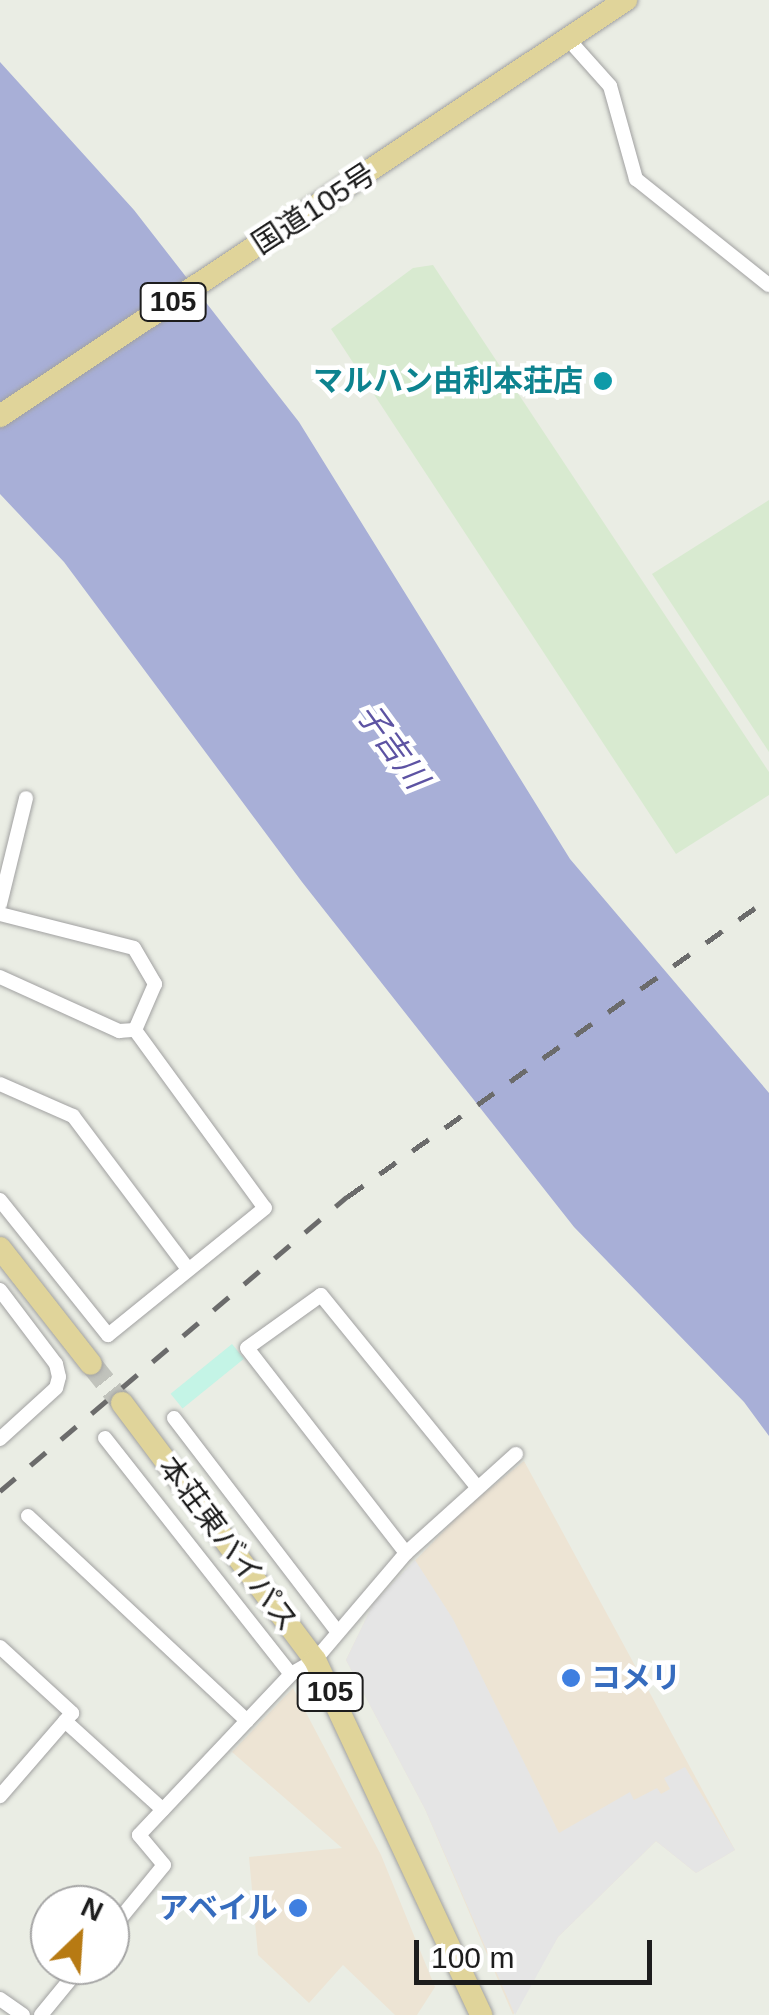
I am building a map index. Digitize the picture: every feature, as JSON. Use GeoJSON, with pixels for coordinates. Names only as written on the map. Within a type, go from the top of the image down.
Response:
{"type":"FeatureCollection","features":[{"type":"Feature","properties":{"kind":"highway","name":"国道105号"},"geometry":{"type":"LineString","coordinates":[[0,416],[626,0]]}},
{"type":"Feature","properties":{"kind":"highway"},"geometry":{"type":"LineString","coordinates":[[0,1248],[91,1364]]}},
{"type":"Feature","properties":{"kind":"highway","name":"本荘東バイパス"},"geometry":{"type":"LineString","coordinates":[[122,1402],[315,1660],[481,2015]]}},
{"type":"Feature","properties":{"kind":"street"},"geometry":{"type":"LineString","coordinates":[[568,39],[610,86],[636,179],[769,285]]}},
{"type":"Feature","properties":{"kind":"street"},"geometry":{"type":"LineString","coordinates":[[0,904],[26,798]]}},
{"type":"Feature","properties":{"kind":"street"},"geometry":{"type":"LineString","coordinates":[[0,914],[134,948],[155,984],[136,1030]]}},
{"type":"Feature","properties":{"kind":"street"},"geometry":{"type":"LineString","coordinates":[[0,977],[118,1030],[136,1030]]}},
{"type":"Feature","properties":{"kind":"street"},"geometry":{"type":"LineString","coordinates":[[0,1200],[108,1335],[265,1208],[136,1030]]}},
{"type":"Feature","properties":{"kind":"street"},"geometry":{"type":"LineString","coordinates":[[0,1084],[73,1116],[187,1268]]}},
{"type":"Feature","properties":{"kind":"street"},"geometry":{"type":"LineString","coordinates":[[0,1290],[59,1377],[56,1388],[0,1439]]}},
{"type":"Feature","properties":{"kind":"street"},"geometry":{"type":"LineString","coordinates":[[406,1553],[247,1348],[322,1296],[477,1487]]}},
{"type":"Feature","properties":{"kind":"street"},"geometry":{"type":"LineString","coordinates":[[174,1418],[336,1630]]}},
{"type":"Feature","properties":{"kind":"street"},"geometry":{"type":"LineString","coordinates":[[104,1438],[291,1674]]}},
{"type":"Feature","properties":{"kind":"street"},"geometry":{"type":"LineString","coordinates":[[130,1907],[164,1865],[139,1835],[291,1674],[315,1660],[336,1630],[406,1553],[516,1454]]}},
{"type":"Feature","properties":{"kind":"street"},"geometry":{"type":"LineString","coordinates":[[28,1516],[248,1720]]}},
{"type":"Feature","properties":{"kind":"street"},"geometry":{"type":"LineString","coordinates":[[0,1647],[72,1713],[0,1796]]}},
{"type":"Feature","properties":{"kind":"street"},"geometry":{"type":"LineString","coordinates":[[65,1721],[163,1810]]}},
{"type":"Feature","properties":{"kind":"street"},"geometry":{"type":"LineString","coordinates":[[40,2015],[65,1985]]}},
{"type":"Feature","properties":{"kind":"street"},"geometry":{"type":"LineString","coordinates":[[0,1999],[23,2015]]}},
{"type":"Feature","properties":{"kind":"shaded area"},"geometry":{"type":"Polygon","coordinates":[[[232,1344],[244,1359],[183,1408],[171,1394],[232,1344]]]}},
{"type":"Feature","properties":{"kind":"shaded area"},"geometry":{"type":"Polygon","coordinates":[[[524,1461],[735,1850],[696,1873],[656,1841],[558,1937],[513,2015],[425,1809],[346,1660],[373,1604],[467,1507],[524,1461]]]}},
{"type":"Feature","properties":{"kind":"shaded area"},"geometry":{"type":"Polygon","coordinates":[[[415,1560],[453,1619],[559,1833],[630,1792],[634,1800],[657,1788],[661,1794],[670,1789],[664,1778],[685,1767],[735,1850],[696,1873],[656,1841],[558,1937],[515,2015],[425,1809],[346,1660],[373,1604],[415,1560]]]}},
{"type":"Feature","properties":{"kind":"shaded area"},"geometry":{"type":"Polygon","coordinates":[[[293,1688],[381,1855],[435,1987],[417,2015],[395,2015],[343,1965],[309,2003],[258,1955],[249,1857],[342,1848],[232,1752],[293,1688]]]}},
{"type":"Feature","properties":{"kind":"green space"},"geometry":{"type":"Polygon","coordinates":[[[433,265],[769,772],[769,795],[676,854],[331,329],[413,268],[433,265]]]}},
{"type":"Feature","properties":{"kind":"green space"},"geometry":{"type":"Polygon","coordinates":[[[769,500],[769,752],[652,574],[769,500]]]}},
{"type":"Feature","properties":{"kind":"water","name":"子吉川"},"geometry":{"type":"Polygon","coordinates":[[[0,62],[134,210],[299,422],[570,859],[769,1093],[769,1436],[744,1402],[574,1227],[302,882],[64,562],[0,494],[0,62]]]}},
{"type":"Feature","properties":{"kind":"tunnel"},"geometry":{"type":"LineString","coordinates":[[91,1364],[122,1403]]}},
{"type":"Feature","properties":{"kind":"railway"},"geometry":{"type":"LineString","coordinates":[[0,1491],[347,1197],[769,898]]}},
{"type":"Feature","properties":{"kind":"place","name":"マルハン由利本荘店"},"geometry":{"type":"Point","coordinates":[603,381]}},
{"type":"Feature","properties":{"kind":"place","name":"コメリ"},"geometry":{"type":"Point","coordinates":[571,1678]}},
{"type":"Feature","properties":{"kind":"place","name":"アベイル"},"geometry":{"type":"Point","coordinates":[298,1908]}}]}
